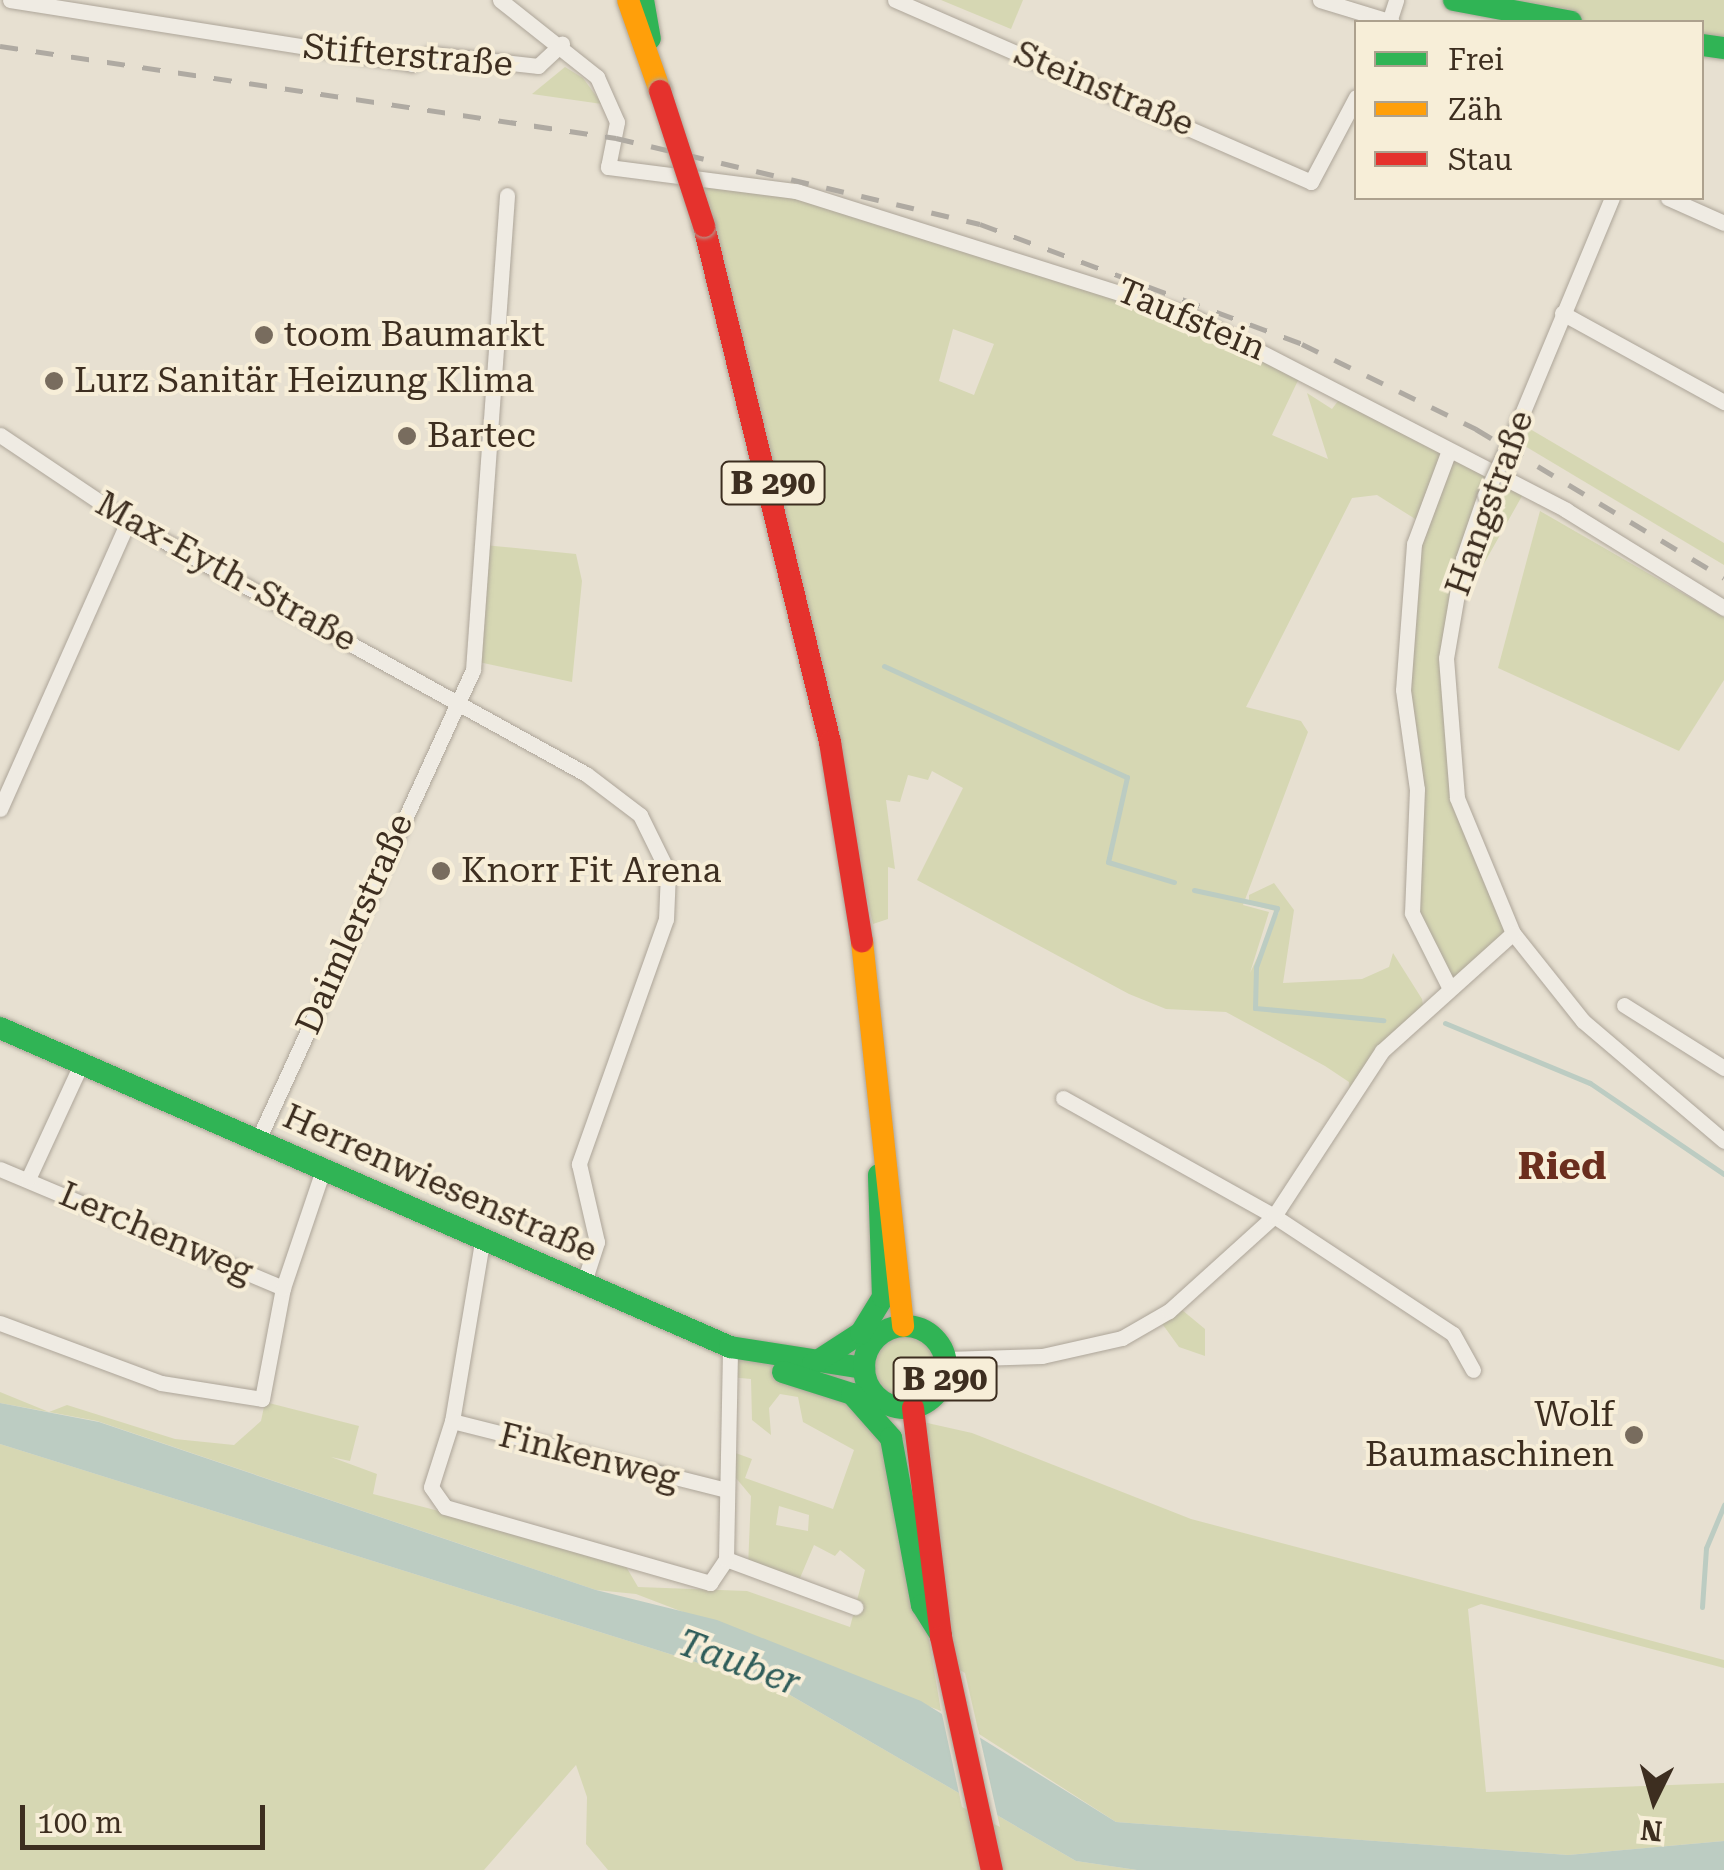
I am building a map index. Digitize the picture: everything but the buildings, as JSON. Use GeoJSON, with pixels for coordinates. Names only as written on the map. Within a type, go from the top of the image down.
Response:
{"type":"FeatureCollection","features":[{"type":"Feature","properties":{"kind":"main road","name":"B 290"},"geometry":{"type":"LineString","coordinates":[[628,0],[704,226],[822,697],[858,903],[904,1326]]}},
{"type":"Feature","properties":{"kind":"main road"},"geometry":{"type":"LineString","coordinates":[[643,0],[657,81]]}},
{"type":"Feature","properties":{"kind":"main road"},"geometry":{"type":"LineString","coordinates":[[1454,0],[1560,20]]}},
{"type":"Feature","properties":{"kind":"main road","name":"Herrenwiesenstraße"},"geometry":{"type":"LineString","coordinates":[[0,1028],[322,1173],[483,1236],[582,1285],[730,1347],[813,1364],[864,1368]]}},
{"type":"Feature","properties":{"kind":"main road"},"geometry":{"type":"LineString","coordinates":[[813,1364],[861,1332],[883,1298],[876,1184],[884,1162]]}},
{"type":"Feature","properties":{"kind":"main road","name":"B 290"},"geometry":{"type":"LineString","coordinates":[[904,1326],[936,1338],[946,1359],[944,1385],[913,1408],[879,1400],[864,1368],[880,1334],[904,1326]]}},
{"type":"Feature","properties":{"kind":"main road"},"geometry":{"type":"LineString","coordinates":[[730,1347],[852,1394],[891,1438],[922,1605],[941,1637]]}},
{"type":"Feature","properties":{"kind":"main road","name":"B 290"},"geometry":{"type":"LineString","coordinates":[[913,1408],[941,1637],[990,1865]]}},
{"type":"Feature","properties":{"kind":"street","name":"Stifterstraße"},"geometry":{"type":"LineString","coordinates":[[10,0],[412,64],[430,54],[538,66],[562,44]]}},
{"type":"Feature","properties":{"kind":"street"},"geometry":{"type":"LineString","coordinates":[[500,0],[562,44]]}},
{"type":"Feature","properties":{"kind":"street","name":"Steinstraße"},"geometry":{"type":"LineString","coordinates":[[895,0],[1312,182],[1354,100]]}},
{"type":"Feature","properties":{"kind":"street"},"geometry":{"type":"LineString","coordinates":[[1320,0],[1384,20]]}},
{"type":"Feature","properties":{"kind":"street","name":"Taufstein"},"geometry":{"type":"LineString","coordinates":[[562,44],[611,100],[618,122],[608,167],[796,191],[1102,282],[1267,352],[1448,453],[1566,510],[1724,608]]}},
{"type":"Feature","properties":{"kind":"street"},"geometry":{"type":"LineString","coordinates":[[454,705],[474,670],[508,195]]}},
{"type":"Feature","properties":{"kind":"street","name":"Hangstraße"},"geometry":{"type":"LineString","coordinates":[[1611,200],[1486,495],[1449,622],[1445,715],[1457,798],[1513,933],[1584,1022],[1724,1142]]}},
{"type":"Feature","properties":{"kind":"street"},"geometry":{"type":"LineString","coordinates":[[1672,200],[1724,223]]}},
{"type":"Feature","properties":{"kind":"street"},"geometry":{"type":"LineString","coordinates":[[1562,313],[1724,402]]}},
{"type":"Feature","properties":{"kind":"street","name":"Max-Eyth-Straße"},"geometry":{"type":"LineString","coordinates":[[0,435],[128,521],[454,705],[586,774],[640,815],[668,872],[662,937],[580,1164],[597,1242],[582,1285]]}},
{"type":"Feature","properties":{"kind":"street"},"geometry":{"type":"LineString","coordinates":[[1448,453],[1414,544],[1403,690],[1417,789],[1412,913],[1449,986]]}},
{"type":"Feature","properties":{"kind":"street"},"geometry":{"type":"LineString","coordinates":[[0,808],[128,521]]}},
{"type":"Feature","properties":{"kind":"street","name":"Daimlerstraße"},"geometry":{"type":"LineString","coordinates":[[257,1142],[454,705]]}},
{"type":"Feature","properties":{"kind":"street"},"geometry":{"type":"LineString","coordinates":[[946,1359],[1042,1356],[1122,1338],[1170,1311],[1274,1216],[1382,1051],[1449,986],[1513,933]]}},
{"type":"Feature","properties":{"kind":"street"},"geometry":{"type":"LineString","coordinates":[[1624,1006],[1724,1068]]}},
{"type":"Feature","properties":{"kind":"street","name":"Lerchenweg"},"geometry":{"type":"LineString","coordinates":[[28,1179],[82,1062]]}},
{"type":"Feature","properties":{"kind":"street"},"geometry":{"type":"LineString","coordinates":[[1063,1098],[1274,1216],[1453,1334],[1472,1370]]}},
{"type":"Feature","properties":{"kind":"street","name":"Lerchenweg"},"geometry":{"type":"LineString","coordinates":[[0,1170],[283,1288]]}},
{"type":"Feature","properties":{"kind":"street"},"geometry":{"type":"LineString","coordinates":[[0,1323],[161,1383],[262,1400],[270,1389],[283,1288],[322,1173]]}},
{"type":"Feature","properties":{"kind":"street"},"geometry":{"type":"LineString","coordinates":[[483,1236],[452,1421],[432,1487],[445,1507],[710,1583],[726,1559],[730,1347]]}},
{"type":"Feature","properties":{"kind":"street","name":"Finkenweg"},"geometry":{"type":"LineString","coordinates":[[452,1421],[726,1490]]}},
{"type":"Feature","properties":{"kind":"street"},"geometry":{"type":"LineString","coordinates":[[726,1559],[855,1607]]}},
{"type":"Feature","properties":{"kind":"green space"},"geometry":{"type":"Polygon","coordinates":[[[941,0],[1023,0],[1011,29],[941,0]]]}},
{"type":"Feature","properties":{"kind":"green space"},"geometry":{"type":"Polygon","coordinates":[[[1454,0],[1724,0],[1724,48],[1704,45],[1704,20],[1560,20],[1454,0]]]}},
{"type":"Feature","properties":{"kind":"green space"},"geometry":{"type":"Polygon","coordinates":[[[565,67],[583,78],[602,104],[532,94],[565,67]]]}},
{"type":"Feature","properties":{"kind":"green space"},"geometry":{"type":"Polygon","coordinates":[[[701,180],[756,183],[1102,282],[1303,370],[1272,435],[1328,459],[1307,393],[1332,409],[1344,393],[1526,489],[1482,567],[1456,590],[1449,753],[1513,933],[1449,987],[1415,930],[1417,789],[1403,690],[1420,522],[1377,495],[1352,498],[1246,707],[1301,721],[1308,732],[1243,905],[1269,912],[1250,973],[1279,912],[1249,904],[1249,895],[1274,883],[1294,910],[1283,983],[1362,979],[1389,967],[1393,953],[1422,999],[1424,1011],[1351,1098],[1349,1082],[1226,1012],[1166,1009],[1129,994],[917,880],[963,788],[932,771],[928,780],[908,775],[900,802],[886,800],[895,869],[888,867],[888,919],[873,924],[701,180]],[[953,329],[939,381],[974,395],[994,344],[953,329]]]}},
{"type":"Feature","properties":{"kind":"green space"},"geometry":{"type":"Polygon","coordinates":[[[1530,429],[1724,543],[1724,565],[1523,445],[1530,429]]]}},
{"type":"Feature","properties":{"kind":"green space"},"geometry":{"type":"Polygon","coordinates":[[[1540,511],[1724,617],[1724,680],[1679,751],[1498,668],[1540,511]]]}},
{"type":"Feature","properties":{"kind":"green space"},"geometry":{"type":"Polygon","coordinates":[[[484,545],[576,554],[582,581],[572,682],[474,661],[484,545]]]}},
{"type":"Feature","properties":{"kind":"green space"},"geometry":{"type":"Polygon","coordinates":[[[1176,1305],[1205,1329],[1205,1356],[1179,1347],[1158,1318],[1176,1305]]]}},
{"type":"Feature","properties":{"kind":"green space"},"geometry":{"type":"Polygon","coordinates":[[[897,1326],[913,1326],[939,1344],[946,1367],[943,1383],[934,1396],[913,1408],[897,1408],[871,1390],[864,1375],[864,1359],[882,1333],[897,1326]]]}},
{"type":"Feature","properties":{"kind":"green space"},"geometry":{"type":"Polygon","coordinates":[[[730,1347],[873,1413],[908,1516],[941,1711],[636,1594],[596,1590],[97,1421],[49,1412],[67,1405],[175,1439],[234,1445],[261,1421],[265,1402],[359,1426],[350,1461],[331,1457],[377,1474],[373,1494],[621,1558],[638,1587],[747,1591],[850,1627],[865,1570],[840,1550],[835,1556],[814,1545],[797,1585],[748,1567],[751,1496],[730,1471],[733,1452],[752,1459],[745,1478],[833,1509],[854,1450],[803,1422],[798,1397],[780,1394],[769,1408],[771,1435],[752,1420],[751,1379],[729,1377],[730,1347]],[[779,1506],[776,1525],[808,1531],[809,1515],[779,1506]]]}},
{"type":"Feature","properties":{"kind":"green space"},"geometry":{"type":"Polygon","coordinates":[[[0,1392],[49,1412],[0,1403],[0,1392]]]}},
{"type":"Feature","properties":{"kind":"green space"},"geometry":{"type":"Polygon","coordinates":[[[914,1420],[972,1433],[1191,1519],[1724,1660],[1724,1668],[1481,1604],[1468,1609],[1486,1792],[1724,1783],[1724,1841],[1568,1855],[1116,1822],[979,1734],[965,1673],[946,1662],[914,1420]]]}},
{"type":"Feature","properties":{"kind":"green space"},"geometry":{"type":"Polygon","coordinates":[[[0,1444],[778,1688],[1076,1861],[1137,1870],[608,1870],[586,1844],[587,1797],[576,1765],[484,1870],[0,1870],[0,1444]]]}},
{"type":"Feature","properties":{"kind":"water","name":"Tauber"},"geometry":{"type":"Polygon","coordinates":[[[0,1403],[99,1422],[596,1590],[717,1620],[921,1701],[1116,1822],[1568,1855],[1724,1841],[1724,1870],[1137,1870],[1076,1861],[778,1688],[0,1444],[0,1403]]]}},
{"type":"Feature","properties":{"kind":"pier"},"geometry":{"type":"Polygon","coordinates":[[[940,1705],[978,1729],[1000,1827],[962,1807],[940,1705]]]}},
{"type":"Feature","properties":{"kind":"waterway"},"geometry":{"type":"LineString","coordinates":[[884,666],[1127,777],[1108,862],[1174,882]]}},
{"type":"Feature","properties":{"kind":"waterway"},"geometry":{"type":"LineString","coordinates":[[1194,890],[1277,908],[1256,967],[1255,1008],[1383,1020]]}},
{"type":"Feature","properties":{"kind":"waterway"},"geometry":{"type":"LineString","coordinates":[[1445,1023],[1590,1083],[1724,1174]]}},
{"type":"Feature","properties":{"kind":"waterway"},"geometry":{"type":"LineString","coordinates":[[1702,1607],[1706,1548],[1724,1505]]}},
{"type":"Feature","properties":{"kind":"railway"},"geometry":{"type":"LineString","coordinates":[[0,46],[616,138],[980,224],[1302,344],[1476,429],[1724,578]]}},
{"type":"Feature","properties":{"kind":"traffic: fast"},"geometry":{"type":"LineString","coordinates":[[643,0],[650,38]]}},
{"type":"Feature","properties":{"kind":"traffic: fast"},"geometry":{"type":"LineString","coordinates":[[1454,0],[1560,20]]}},
{"type":"Feature","properties":{"kind":"traffic: fast"},"geometry":{"type":"LineString","coordinates":[[1704,45],[1724,48]]}},
{"type":"Feature","properties":{"kind":"traffic: fast"},"geometry":{"type":"LineString","coordinates":[[0,1028],[730,1347],[864,1368]]}},
{"type":"Feature","properties":{"kind":"traffic: fast"},"geometry":{"type":"LineString","coordinates":[[813,1364],[861,1333],[883,1297],[879,1175]]}},
{"type":"Feature","properties":{"kind":"traffic: fast"},"geometry":{"type":"LineString","coordinates":[[897,1326],[913,1326],[939,1344],[946,1367],[943,1383],[934,1396],[913,1408],[897,1408],[871,1390],[864,1375],[864,1359],[882,1333],[897,1326]]}},
{"type":"Feature","properties":{"kind":"traffic: fast"},"geometry":{"type":"LineString","coordinates":[[783,1372],[852,1394],[891,1438],[922,1605],[941,1636]]}},
{"type":"Feature","properties":{"kind":"traffic: slow"},"geometry":{"type":"LineString","coordinates":[[628,0],[660,91]]}},
{"type":"Feature","properties":{"kind":"traffic: slow"},"geometry":{"type":"LineString","coordinates":[[862,941],[903,1326]]}},
{"type":"Feature","properties":{"kind":"traffic: jam"},"geometry":{"type":"LineString","coordinates":[[660,91],[704,226]]}},
{"type":"Feature","properties":{"kind":"traffic: jam"},"geometry":{"type":"LineString","coordinates":[[704,226],[830,742],[862,941]]}},
{"type":"Feature","properties":{"kind":"traffic: jam"},"geometry":{"type":"LineString","coordinates":[[913,1408],[941,1637],[992,1870]]}},
{"type":"Feature","properties":{"kind":"place","name":"toom Baumarkt"},"geometry":{"type":"Point","coordinates":[264,335]}},
{"type":"Feature","properties":{"kind":"place","name":"Lurz Sanitär Heizung Klima"},"geometry":{"type":"Point","coordinates":[54,381]}},
{"type":"Feature","properties":{"kind":"place","name":"Bartec"},"geometry":{"type":"Point","coordinates":[407,436]}},
{"type":"Feature","properties":{"kind":"place","name":"Knorr Fit Arena"},"geometry":{"type":"Point","coordinates":[441,871]}},
{"type":"Feature","properties":{"kind":"place","name":"Wolf Baumaschinen"},"geometry":{"type":"Point","coordinates":[1634,1435]}},
{"type":"Feature","properties":{"kind":"district","name":"Ried"},"geometry":{"type":"Point","coordinates":[1562,1167]}}]}
